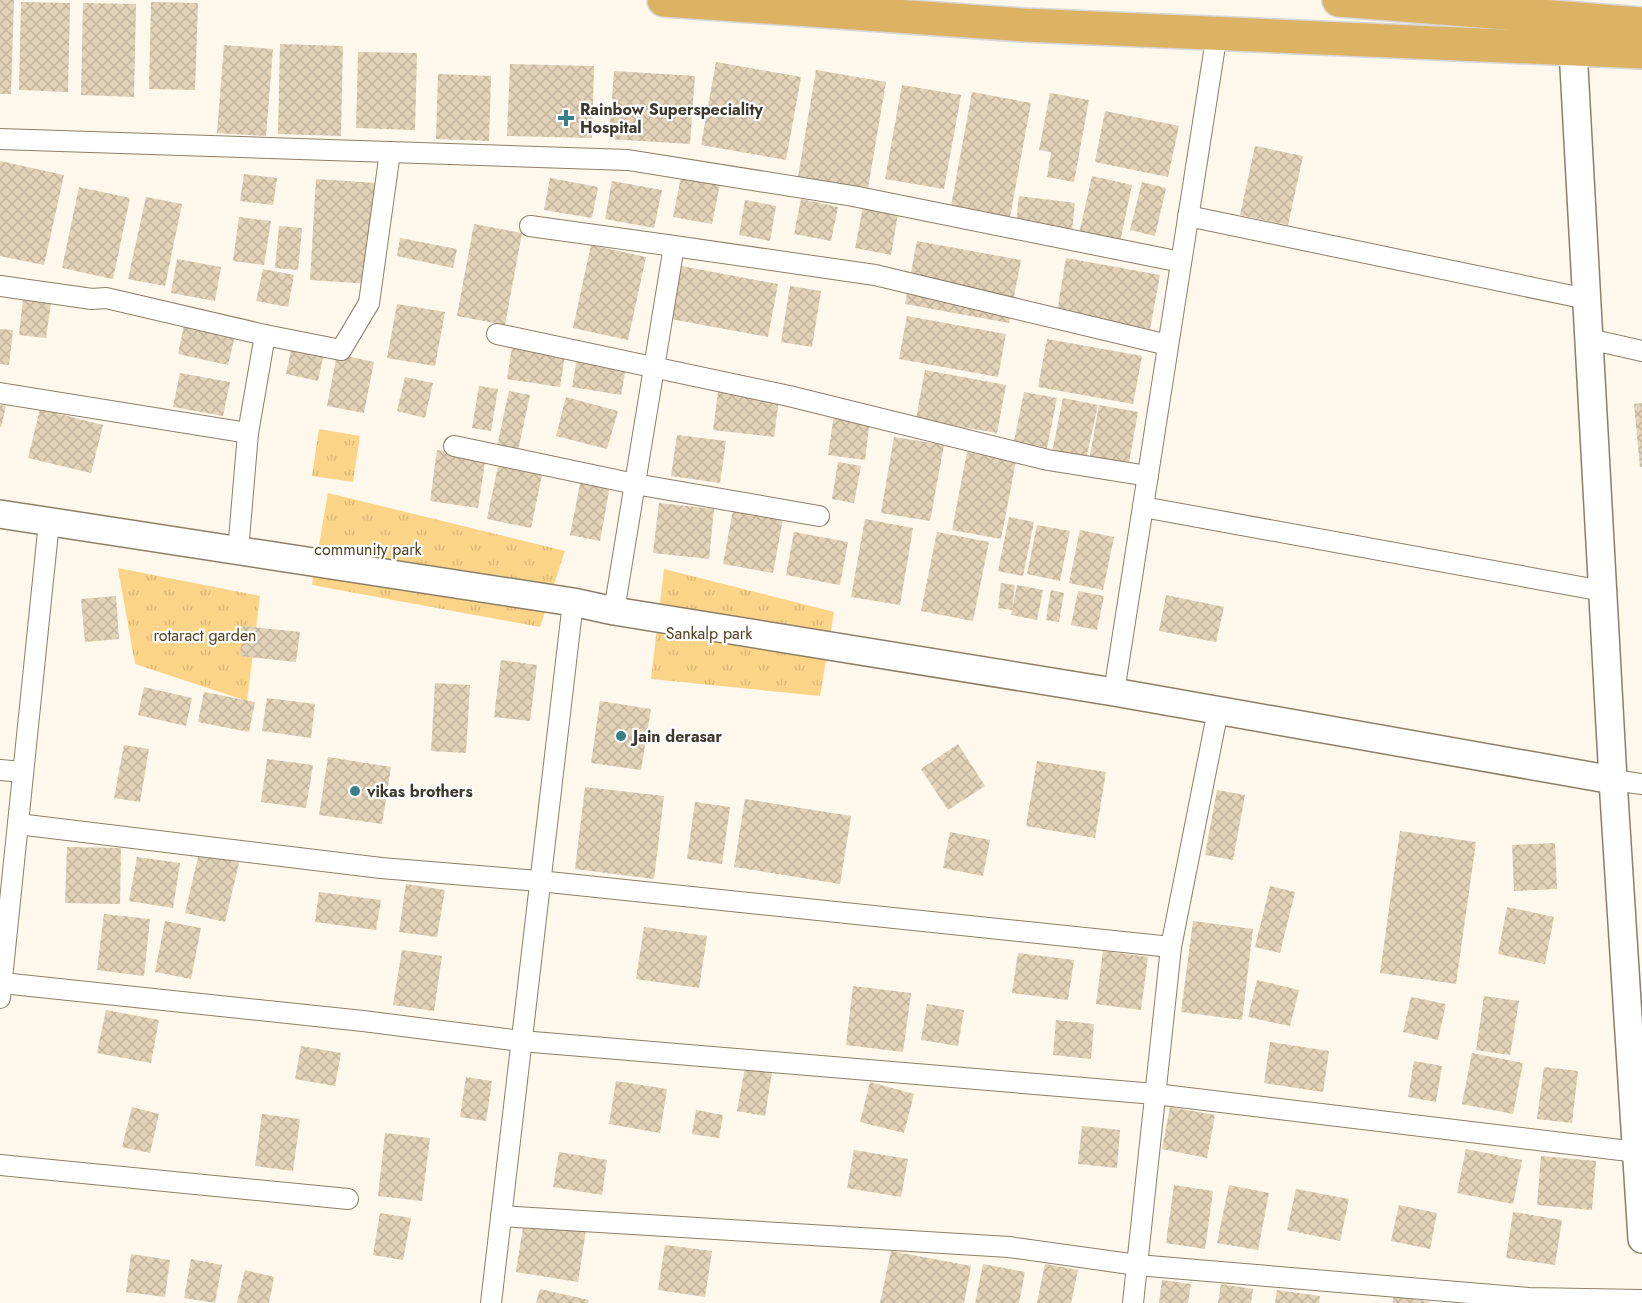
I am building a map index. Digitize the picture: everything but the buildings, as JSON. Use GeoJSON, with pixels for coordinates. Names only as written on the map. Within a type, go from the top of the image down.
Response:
{"type":"FeatureCollection","features":[{"type":"Feature","properties":{"kind":"highway"},"geometry":{"type":"LineString","coordinates":[[664,0],[1014,12],[1217,33],[1642,52]]}},
{"type":"Feature","properties":{"kind":"highway"},"geometry":{"type":"LineString","coordinates":[[1339,0],[1642,24]]}},
{"type":"Feature","properties":{"kind":"main road"},"geometry":{"type":"LineString","coordinates":[[1573,49],[1614,780],[1634,976],[1637,1152],[1642,1239]]}},
{"type":"Feature","properties":{"kind":"main road"},"geometry":{"type":"LineString","coordinates":[[0,514],[573,602],[614,611],[1114,692],[1614,780]]}},
{"type":"Feature","properties":{"kind":"street"},"geometry":{"type":"LineString","coordinates":[[1114,692],[1217,33]]}},
{"type":"Feature","properties":{"kind":"street"},"geometry":{"type":"LineString","coordinates":[[0,139],[628,160],[853,196],[1181,262]]}},
{"type":"Feature","properties":{"kind":"street"},"geometry":{"type":"LineString","coordinates":[[0,286],[92,299],[106,297],[265,335],[341,350],[369,303],[390,152]]}},
{"type":"Feature","properties":{"kind":"street"},"geometry":{"type":"LineString","coordinates":[[1188,216],[1587,299]]}},
{"type":"Feature","properties":{"kind":"street"},"geometry":{"type":"LineString","coordinates":[[530,226],[875,275],[1168,345]]}},
{"type":"Feature","properties":{"kind":"street"},"geometry":{"type":"LineString","coordinates":[[614,611],[674,246]]}},
{"type":"Feature","properties":{"kind":"street"},"geometry":{"type":"LineString","coordinates":[[497,334],[789,396],[1048,460],[1148,476]]}},
{"type":"Feature","properties":{"kind":"street"},"geometry":{"type":"LineString","coordinates":[[238,551],[248,433],[265,335]]}},
{"type":"Feature","properties":{"kind":"street"},"geometry":{"type":"LineString","coordinates":[[1589,339],[1642,351]]}},
{"type":"Feature","properties":{"kind":"street"},"geometry":{"type":"LineString","coordinates":[[0,393],[248,433]]}},
{"type":"Feature","properties":{"kind":"street"},"geometry":{"type":"LineString","coordinates":[[454,446],[635,484],[819,516]]}},
{"type":"Feature","properties":{"kind":"street"},"geometry":{"type":"LineString","coordinates":[[1143,507],[1603,591]]}},
{"type":"Feature","properties":{"kind":"street"},"geometry":{"type":"LineString","coordinates":[[49,522],[1,990],[351,1020],[521,1041],[1155,1094],[1637,1152]]}},
{"type":"Feature","properties":{"kind":"street"},"geometry":{"type":"LineString","coordinates":[[491,1303],[573,602]]}},
{"type":"Feature","properties":{"kind":"street"},"geometry":{"type":"LineString","coordinates":[[1133,1303],[1171,947],[1218,710]]}},
{"type":"Feature","properties":{"kind":"street"},"geometry":{"type":"LineString","coordinates":[[0,770],[23,772]]}},
{"type":"Feature","properties":{"kind":"street"},"geometry":{"type":"LineString","coordinates":[[1614,780],[1642,784]]}},
{"type":"Feature","properties":{"kind":"street"},"geometry":{"type":"LineString","coordinates":[[18,824],[381,868],[539,881],[1171,947]]}},
{"type":"Feature","properties":{"kind":"street"},"geometry":{"type":"LineString","coordinates":[[0,1165],[348,1199]]}},
{"type":"Feature","properties":{"kind":"street"},"geometry":{"type":"LineString","coordinates":[[501,1216],[1009,1247],[1137,1265],[1529,1298],[1642,1300]]}},
{"type":"Feature","properties":{"kind":"green space"},"geometry":{"type":"Polygon","coordinates":[[[319,429],[360,436],[353,482],[312,476],[319,429]]]}},
{"type":"Feature","properties":{"kind":"green space","name":"community park"},"geometry":{"type":"Polygon","coordinates":[[[328,493],[565,551],[540,627],[312,585],[328,493]]]}},
{"type":"Feature","properties":{"kind":"green space","name":"rotaract garden"},"geometry":{"type":"Polygon","coordinates":[[[118,568],[260,596],[247,701],[135,664],[118,568]]]}},
{"type":"Feature","properties":{"kind":"green space","name":"Sankalp park"},"geometry":{"type":"Polygon","coordinates":[[[664,569],[834,612],[820,696],[651,679],[664,569]]]}},
{"type":"Feature","properties":{"kind":"place","name":"Rainbow Superspeciality Hospital"},"geometry":{"type":"Point","coordinates":[566,118]}},
{"type":"Feature","properties":{"kind":"place","name":"Jain derasar"},"geometry":{"type":"Point","coordinates":[621,736]}},
{"type":"Feature","properties":{"kind":"place","name":"vikas brothers"},"geometry":{"type":"Point","coordinates":[355,791]}}]}
